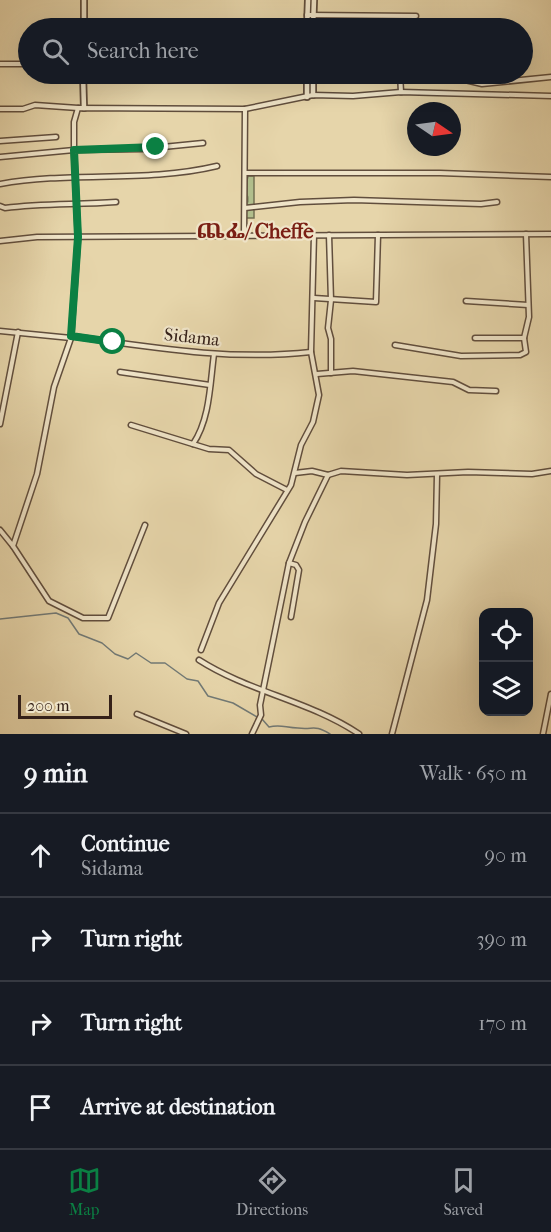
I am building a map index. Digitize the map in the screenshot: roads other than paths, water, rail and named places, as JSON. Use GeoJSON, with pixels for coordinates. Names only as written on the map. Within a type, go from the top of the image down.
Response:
{"type":"FeatureCollection","features":[{"type":"Feature","properties":{"kind":"street"},"geometry":{"type":"LineString","coordinates":[[84,0],[84,18]]}},
{"type":"Feature","properties":{"kind":"street"},"geometry":{"type":"LineString","coordinates":[[308,0],[311,18]]}},
{"type":"Feature","properties":{"kind":"street"},"geometry":{"type":"LineString","coordinates":[[309,18],[314,0]]}},
{"type":"Feature","properties":{"kind":"street"},"geometry":{"type":"LineString","coordinates":[[310,15],[416,16]]}},
{"type":"Feature","properties":{"kind":"street"},"geometry":{"type":"LineString","coordinates":[[0,64],[18,64]]}},
{"type":"Feature","properties":{"kind":"street"},"geometry":{"type":"LineString","coordinates":[[533,79],[551,77]]}},
{"type":"Feature","properties":{"kind":"street"},"geometry":{"type":"LineString","coordinates":[[13,546],[37,474],[54,387],[71,337],[78,237],[74,122],[81,108],[82,84]]}},
{"type":"Feature","properties":{"kind":"street"},"geometry":{"type":"LineString","coordinates":[[308,84],[310,96]]}},
{"type":"Feature","properties":{"kind":"street"},"geometry":{"type":"LineString","coordinates":[[310,96],[312,84]]}},
{"type":"Feature","properties":{"kind":"street"},"geometry":{"type":"LineString","coordinates":[[401,84],[401,92]]}},
{"type":"Feature","properties":{"kind":"street"},"geometry":{"type":"LineString","coordinates":[[0,109],[23,109],[35,105],[81,108],[244,109],[310,96],[353,96],[401,92],[551,96]]}},
{"type":"Feature","properties":{"kind":"street"},"geometry":{"type":"LineString","coordinates":[[244,109],[244,237]]}},
{"type":"Feature","properties":{"kind":"street"},"geometry":{"type":"LineString","coordinates":[[0,141],[56,137]]}},
{"type":"Feature","properties":{"kind":"street"},"geometry":{"type":"LineString","coordinates":[[0,158],[74,150],[143,149],[203,143]]}},
{"type":"Feature","properties":{"kind":"street"},"geometry":{"type":"LineString","coordinates":[[0,184],[75,176],[172,176],[217,166]]}},
{"type":"Feature","properties":{"kind":"street"},"geometry":{"type":"LineString","coordinates":[[245,173],[440,173],[551,177]]}},
{"type":"Feature","properties":{"kind":"street"},"geometry":{"type":"LineString","coordinates":[[245,208],[300,202],[354,200],[432,204],[497,202]]}},
{"type":"Feature","properties":{"kind":"street"},"geometry":{"type":"LineString","coordinates":[[0,206],[5,208],[47,203],[77,205],[116,202]]}},
{"type":"Feature","properties":{"kind":"street"},"geometry":{"type":"LineString","coordinates":[[395,345],[461,356],[520,355],[526,352],[524,338],[529,322],[526,234]]}},
{"type":"Feature","properties":{"kind":"street"},"geometry":{"type":"LineString","coordinates":[[0,241],[37,237],[551,234]]}},
{"type":"Feature","properties":{"kind":"street"},"geometry":{"type":"LineString","coordinates":[[201,650],[219,603],[288,490],[295,473],[301,445],[314,422],[319,395],[317,374],[311,352],[314,235]]}},
{"type":"Feature","properties":{"kind":"street"},"geometry":{"type":"LineString","coordinates":[[314,298],[376,302],[378,235]]}},
{"type":"Feature","properties":{"kind":"street"},"geometry":{"type":"LineString","coordinates":[[329,236],[328,328],[331,339],[331,373]]}},
{"type":"Feature","properties":{"kind":"street"},"geometry":{"type":"LineString","coordinates":[[466,301],[528,305]]}},
{"type":"Feature","properties":{"kind":"street","name":"Sidama"},"geometry":{"type":"LineString","coordinates":[[0,331],[214,354],[289,355],[311,352]]}},
{"type":"Feature","properties":{"kind":"street"},"geometry":{"type":"LineString","coordinates":[[0,424],[18,332]]}},
{"type":"Feature","properties":{"kind":"street"},"geometry":{"type":"LineString","coordinates":[[475,339],[524,338]]}},
{"type":"Feature","properties":{"kind":"street"},"geometry":{"type":"LineString","coordinates":[[193,444],[200,434],[214,354]]}},
{"type":"Feature","properties":{"kind":"street"},"geometry":{"type":"LineString","coordinates":[[317,374],[353,371],[453,382],[469,390],[496,391]]}},
{"type":"Feature","properties":{"kind":"street"},"geometry":{"type":"LineString","coordinates":[[120,372],[210,385]]}},
{"type":"Feature","properties":{"kind":"street"},"geometry":{"type":"LineString","coordinates":[[131,425],[193,444],[229,450],[256,474],[288,490]]}},
{"type":"Feature","properties":{"kind":"street"},"geometry":{"type":"LineString","coordinates":[[295,473],[312,471],[328,475],[341,471],[359,474],[437,475],[468,472],[532,474],[551,471]]}},
{"type":"Feature","properties":{"kind":"street"},"geometry":{"type":"LineString","coordinates":[[252,734],[261,715],[260,705],[289,563],[305,522],[328,475]]}},
{"type":"Feature","properties":{"kind":"street"},"geometry":{"type":"LineString","coordinates":[[392,734],[426,607],[436,524],[437,475]]}},
{"type":"Feature","properties":{"kind":"street"},"geometry":{"type":"LineString","coordinates":[[0,530],[49,601],[83,618],[108,618],[146,525]]}},
{"type":"Feature","properties":{"kind":"street"},"geometry":{"type":"LineString","coordinates":[[289,563],[296,565],[299,570],[291,617]]}},
{"type":"Feature","properties":{"kind":"street"},"geometry":{"type":"LineString","coordinates":[[199,660],[218,672],[263,691],[327,714],[359,734]]}},
{"type":"Feature","properties":{"kind":"street"},"geometry":{"type":"LineString","coordinates":[[543,734],[551,694]]}},
{"type":"Feature","properties":{"kind":"street"},"geometry":{"type":"LineString","coordinates":[[137,714],[186,734]]}},
{"type":"Feature","properties":{"kind":"waterway"},"geometry":{"type":"LineString","coordinates":[[0,619],[56,613],[68,618],[79,634],[102,643],[115,654],[128,659],[136,653],[151,663],[165,663],[187,679],[198,681],[208,696],[233,703],[257,717]]}},
{"type":"Feature","properties":{"kind":"waterway"},"geometry":{"type":"LineString","coordinates":[[262,719],[269,727],[317,728],[330,734]]}},
{"type":"Feature","properties":{"kind":"district","name":"ጨፌ/ Cheffe"},"geometry":{"type":"Point","coordinates":[255,231]}}]}
